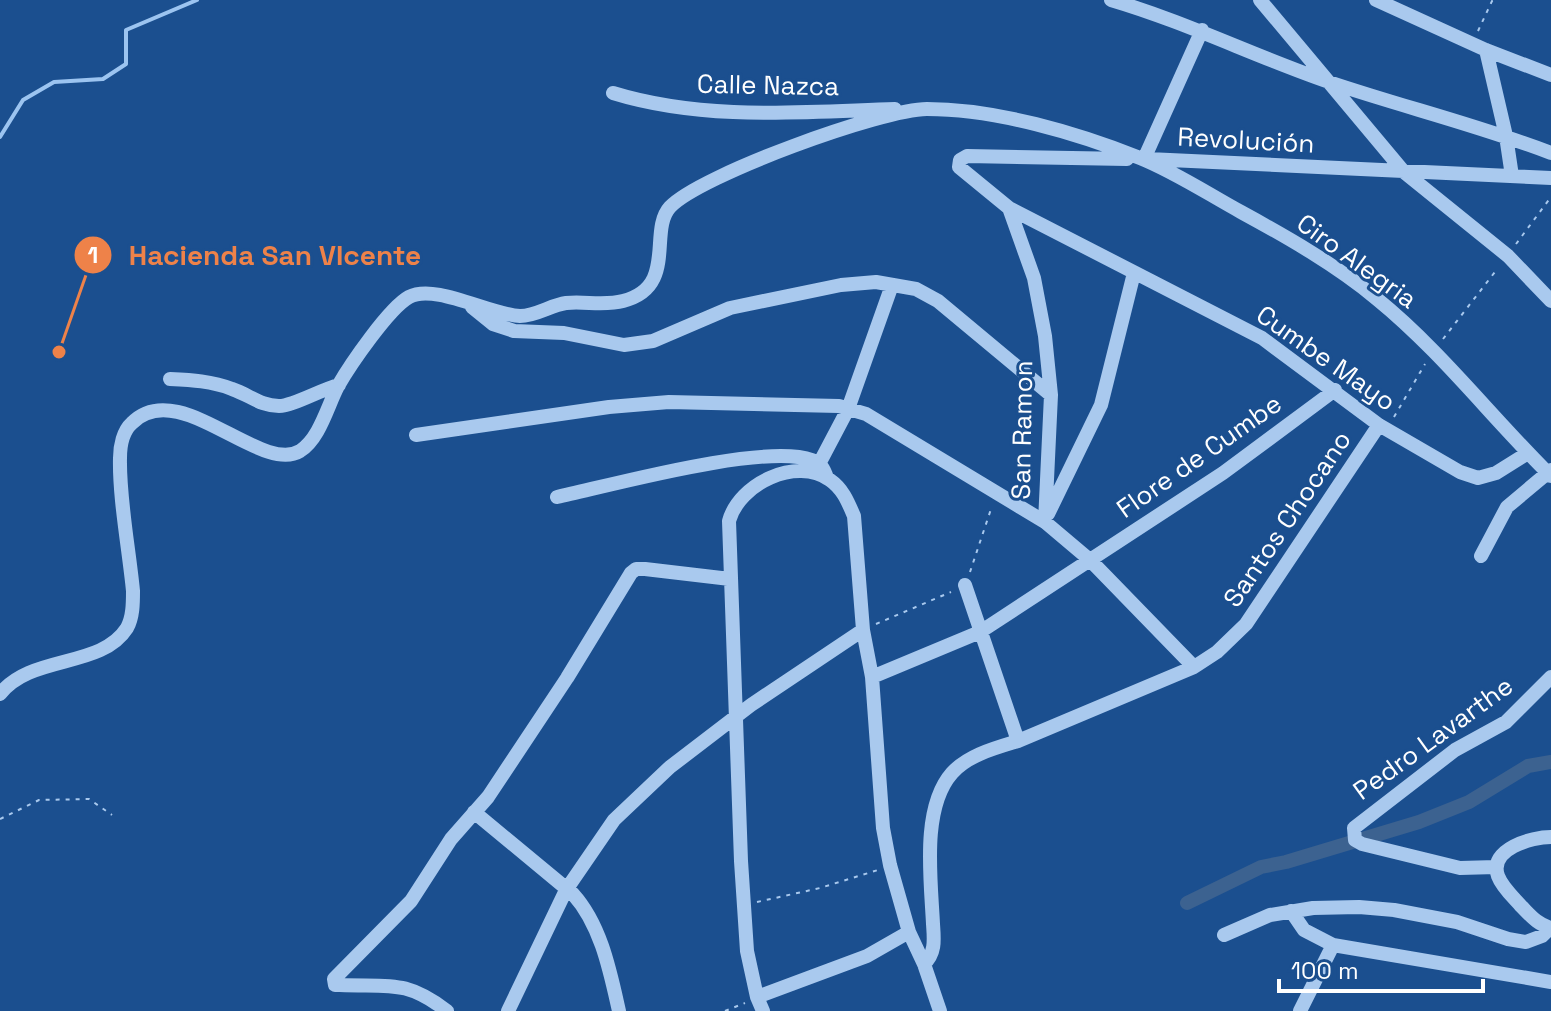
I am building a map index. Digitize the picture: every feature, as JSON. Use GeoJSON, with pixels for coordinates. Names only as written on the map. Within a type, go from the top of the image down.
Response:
{"type":"FeatureCollection","features":[{"type":"Feature","properties":{"kind":"street"},"geometry":{"type":"LineString","coordinates":[[1113,0],[1202,30],[1328,81],[1551,153]]}},
{"type":"Feature","properties":{"kind":"street"},"geometry":{"type":"LineString","coordinates":[[1260,0],[1404,172],[1508,256],[1551,301]]}},
{"type":"Feature","properties":{"kind":"street"},"geometry":{"type":"LineString","coordinates":[[1376,0],[1551,75]]}},
{"type":"Feature","properties":{"kind":"street"},"geometry":{"type":"LineString","coordinates":[[0,694],[14,679],[113,643],[128,627],[133,591],[119,455],[128,426],[135,419],[159,411],[197,416],[258,447],[286,455],[298,452],[312,439],[339,385],[377,331],[410,296],[428,293],[522,316],[563,303],[622,302],[642,292],[654,278],[662,247],[663,220],[670,207],[713,181],[788,147],[847,128],[924,109],[1000,116],[1054,128],[1144,159],[1202,30]]}},
{"type":"Feature","properties":{"kind":"street"},"geometry":{"type":"LineString","coordinates":[[1479,46],[1506,136],[1512,176]]}},
{"type":"Feature","properties":{"kind":"street","name":"Calle Nazca"},"geometry":{"type":"LineString","coordinates":[[613,93],[670,106],[751,114],[924,109]]}},
{"type":"Feature","properties":{"kind":"street","name":"Revolución"},"geometry":{"type":"LineString","coordinates":[[1009,208],[965,174],[959,167],[960,160],[967,156],[1144,159],[1549,178]]}},
{"type":"Feature","properties":{"kind":"street","name":"Ciro Alegria"},"geometry":{"type":"LineString","coordinates":[[1144,159],[1282,234],[1376,298],[1433,351],[1550,473]]}},
{"type":"Feature","properties":{"kind":"street","name":"Cumbe Mayo"},"geometry":{"type":"LineString","coordinates":[[1009,208],[1262,338],[1383,427],[1460,472],[1478,478],[1496,473],[1528,453]]}},
{"type":"Feature","properties":{"kind":"street","name":"San Ramon"},"geometry":{"type":"LineString","coordinates":[[1009,208],[1034,278],[1045,336],[1051,395],[1045,522]]}},
{"type":"Feature","properties":{"kind":"street"},"geometry":{"type":"LineString","coordinates":[[1045,522],[1101,405],[1134,273]]}},
{"type":"Feature","properties":{"kind":"street"},"geometry":{"type":"LineString","coordinates":[[469,304],[493,324],[514,331],[564,333],[624,345],[653,341],[711,315],[777,297],[859,283],[892,285],[916,289],[938,301],[1051,395]]}},
{"type":"Feature","properties":{"kind":"street"},"geometry":{"type":"LineString","coordinates":[[819,464],[848,409],[892,285]]}},
{"type":"Feature","properties":{"kind":"street"},"geometry":{"type":"LineString","coordinates":[[170,379],[203,380],[235,389],[260,404],[284,407],[322,389],[339,385]]}},
{"type":"Feature","properties":{"kind":"street","name":"Flore de Cumbe"},"geometry":{"type":"LineString","coordinates":[[872,677],[980,632],[1223,473],[1335,390]]}},
{"type":"Feature","properties":{"kind":"street"},"geometry":{"type":"LineString","coordinates":[[416,435],[609,407],[669,402],[789,404],[848,409],[866,414],[1045,522],[1090,560],[1194,667]]}},
{"type":"Feature","properties":{"kind":"street","name":"Santos Chocano"},"geometry":{"type":"LineString","coordinates":[[924,964],[930,959],[934,943],[930,851],[934,810],[941,789],[952,772],[988,750],[1018,741],[1194,667],[1217,652],[1246,624],[1383,427]]}},
{"type":"Feature","properties":{"kind":"street"},"geometry":{"type":"LineString","coordinates":[[557,497],[731,461],[799,457],[819,464],[827,478],[847,499],[854,516],[863,630],[872,677],[883,828],[909,932],[940,1011]]}},
{"type":"Feature","properties":{"kind":"street"},"geometry":{"type":"LineString","coordinates":[[827,478],[794,473],[757,483],[733,506],[729,521],[744,905],[747,951],[760,1004],[853,962],[909,932]]}},
{"type":"Feature","properties":{"kind":"street"},"geometry":{"type":"LineString","coordinates":[[1481,556],[1507,507],[1550,473]]}},
{"type":"Feature","properties":{"kind":"street"},"geometry":{"type":"LineString","coordinates":[[447,1011],[408,988],[390,984],[344,986],[334,982],[411,901],[451,839],[510,767],[631,573],[636,569],[730,579]]}},
{"type":"Feature","properties":{"kind":"street"},"geometry":{"type":"LineString","coordinates":[[965,585],[1018,741]]}},
{"type":"Feature","properties":{"kind":"street"},"geometry":{"type":"LineString","coordinates":[[508,1011],[566,890],[614,820],[670,767],[863,630]]}},
{"type":"Feature","properties":{"kind":"street","name":"Pedro Lavarthe"},"geometry":{"type":"LineString","coordinates":[[1496,867],[1460,868],[1362,844],[1355,840],[1354,828],[1455,750],[1506,722],[1551,677]]}},
{"type":"Feature","properties":{"kind":"street"},"geometry":{"type":"LineString","coordinates":[[474,812],[584,906],[611,973],[619,1011]]}},
{"type":"Feature","properties":{"kind":"street"},"geometry":{"type":"LineString","coordinates":[[1224,935],[1270,915],[1359,907],[1394,910],[1475,926],[1508,939],[1526,942],[1542,936],[1551,928],[1532,920],[1498,877],[1496,867],[1500,857],[1518,844],[1551,837]]}},
{"type":"Feature","properties":{"kind":"street"},"geometry":{"type":"LineString","coordinates":[[1291,911],[1304,930],[1333,945],[1551,982]]}},
{"type":"Feature","properties":{"kind":"street"},"geometry":{"type":"LineString","coordinates":[[1300,1011],[1333,945]]}},
{"type":"Feature","properties":{"kind":"path"},"geometry":{"type":"LineString","coordinates":[[1479,46],[1492,1],[1495,0]]}},
{"type":"Feature","properties":{"kind":"path"},"geometry":{"type":"LineString","coordinates":[[1383,427],[1433,351],[1551,197]]}},
{"type":"Feature","properties":{"kind":"path"},"geometry":{"type":"LineString","coordinates":[[863,630],[965,585],[996,493]]}},
{"type":"Feature","properties":{"kind":"path"},"geometry":{"type":"LineString","coordinates":[[0,819],[39,800],[89,799],[112,815]]}},
{"type":"Feature","properties":{"kind":"path"},"geometry":{"type":"LineString","coordinates":[[744,905],[820,888],[890,865]]}},
{"type":"Feature","properties":{"kind":"path"},"geometry":{"type":"LineString","coordinates":[[725,1011],[760,1004]]}},
{"type":"Feature","properties":{"kind":"waterway"},"geometry":{"type":"LineString","coordinates":[[0,137],[23,100],[54,82],[103,79],[126,64],[126,30],[197,0]]}},
{"type":"Feature","properties":{"kind":"waterway"},"geometry":{"type":"LineString","coordinates":[[1187,903],[1261,867],[1419,822],[1469,802],[1528,766],[1551,762]]}},
{"type":"Feature","properties":{"kind":"place","name":"Hacienda San VIcente"},"geometry":{"type":"Point","coordinates":[59,352]}}]}
